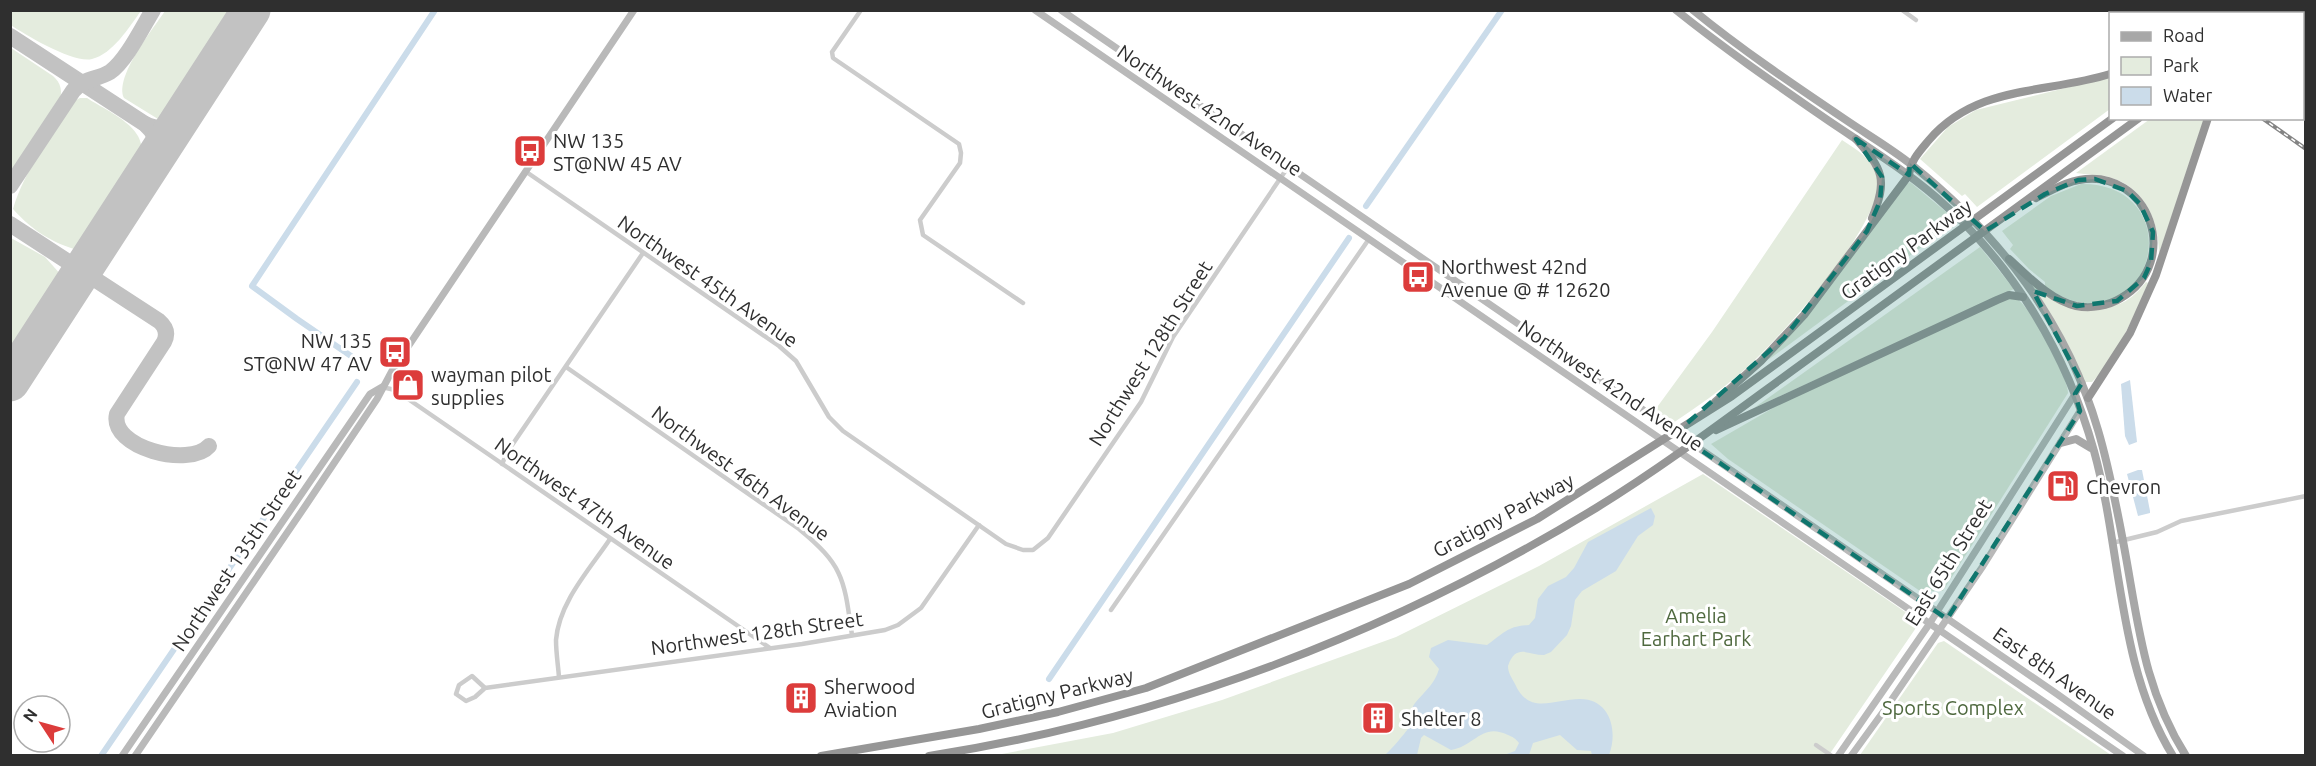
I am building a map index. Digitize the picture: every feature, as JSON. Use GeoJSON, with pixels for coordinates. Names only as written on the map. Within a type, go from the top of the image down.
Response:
{"type":"FeatureCollection","features":[{"type":"Feature","properties":{"kind":"highway"},"geometry":{"type":"LineString","coordinates":[[1689,424],[1761,361],[1804,315],[1909,175],[1910,163],[1946,123],[1977,104],[2002,96],[2109,74]]}},
{"type":"Feature","properties":{"kind":"highway","name":"Gratigny Parkway"},"geometry":{"type":"LineString","coordinates":[[821,756],[1058,712],[1146,688],[1409,584],[1537,519],[1689,424],[1741,389],[2110,120]]}},
{"type":"Feature","properties":{"kind":"highway","name":"Gratigny Parkway"},"geometry":{"type":"LineString","coordinates":[[929,756],[1041,736],[1132,713],[1268,668],[1361,631],[1473,577],[1597,507],[1705,435],[2136,120]]}},
{"type":"Feature","properties":{"kind":"highway"},"geometry":{"type":"LineString","coordinates":[[2088,398],[2130,333],[2156,275],[2207,120]]}},
{"type":"Feature","properties":{"kind":"highway"},"geometry":{"type":"LineString","coordinates":[[1856,139],[1876,164],[1882,177],[1880,201],[1867,231]]}},
{"type":"Feature","properties":{"kind":"highway"},"geometry":{"type":"LineString","coordinates":[[2009,259],[2062,301],[2077,306],[2100,306],[2117,301],[2138,285],[2144,278],[2154,249],[2153,232],[2145,211],[2127,191],[2113,183],[2095,179],[2078,180],[2017,207]]}},
{"type":"Feature","properties":{"kind":"highway"},"geometry":{"type":"LineString","coordinates":[[1705,435],[1997,300],[2009,295],[2023,297]]}},
{"type":"Feature","properties":{"kind":"main road","name":"Northwest 135th Street"},"geometry":{"type":"LineString","coordinates":[[135,756],[319,486],[382,387],[634,10]]}},
{"type":"Feature","properties":{"kind":"main road","name":"Northwest 42nd Avenue"},"geometry":{"type":"LineString","coordinates":[[1035,10],[1930,623]]}},
{"type":"Feature","properties":{"kind":"main road","name":"Northwest 42nd Avenue"},"geometry":{"type":"LineString","coordinates":[[1061,10],[1947,619]]}},
{"type":"Feature","properties":{"kind":"main road"},"geometry":{"type":"LineString","coordinates":[[1676,10],[1756,71],[1909,175],[1957,218],[2007,273],[2023,297],[2053,346],[2075,394],[2093,450],[2139,680],[2157,727],[2173,756]]}},
{"type":"Feature","properties":{"kind":"main road"},"geometry":{"type":"LineString","coordinates":[[1693,10],[1764,64],[1910,163],[1966,212],[2009,259],[2032,290],[2050,319],[2088,398],[2107,462],[2150,679],[2163,714],[2186,756]]}},
{"type":"Feature","properties":{"kind":"main road"},"geometry":{"type":"LineString","coordinates":[[1172,104],[1179,92]]}},
{"type":"Feature","properties":{"kind":"main road"},"geometry":{"type":"LineString","coordinates":[[1226,141],[1234,129]]}},
{"type":"Feature","properties":{"kind":"main road"},"geometry":{"type":"LineString","coordinates":[[1467,307],[1476,295]]}},
{"type":"Feature","properties":{"kind":"main road"},"geometry":{"type":"LineString","coordinates":[[1582,385],[1590,373]]}},
{"type":"Feature","properties":{"kind":"main road","name":"East 65th Street"},"geometry":{"type":"LineString","coordinates":[[1838,756],[1930,623],[2082,383]]}},
{"type":"Feature","properties":{"kind":"main road","name":"Northwest 135th Street"},"geometry":{"type":"LineString","coordinates":[[122,756],[370,394],[382,387]]}},
{"type":"Feature","properties":{"kind":"main road","name":"East 65th Street"},"geometry":{"type":"LineString","coordinates":[[1851,756],[1940,630],[2088,398]]}},
{"type":"Feature","properties":{"kind":"main road"},"geometry":{"type":"LineString","coordinates":[[2061,443],[2076,439],[2085,442],[2093,450]]}},
{"type":"Feature","properties":{"kind":"main road","name":"East 8th Avenue"},"geometry":{"type":"LineString","coordinates":[[1947,619],[2144,756]]}},
{"type":"Feature","properties":{"kind":"main road","name":"East 8th Avenue"},"geometry":{"type":"LineString","coordinates":[[1930,623],[2123,756]]}},
{"type":"Feature","properties":{"kind":"main road"},"geometry":{"type":"LineString","coordinates":[[176,677],[185,684]]}},
{"type":"Feature","properties":{"kind":"main road"},"geometry":{"type":"LineString","coordinates":[[2049,705],[2056,694]]}},
{"type":"Feature","properties":{"kind":"street"},"geometry":{"type":"LineString","coordinates":[[861,10],[832,52],[837,62],[959,144],[960,163],[920,220],[923,235],[1023,303]]}},
{"type":"Feature","properties":{"kind":"street"},"geometry":{"type":"LineString","coordinates":[[1902,10],[1916,20]]}},
{"type":"Feature","properties":{"kind":"street","name":"Northwest 128th Street"},"geometry":{"type":"LineString","coordinates":[[1033,550],[1048,538],[1136,408],[1173,337],[1288,167]]}},
{"type":"Feature","properties":{"kind":"street","name":"Northwest 45th Avenue"},"geometry":{"type":"LineString","coordinates":[[525,171],[779,346],[796,361],[829,417],[843,431],[1012,547],[1033,550]]}},
{"type":"Feature","properties":{"kind":"street"},"geometry":{"type":"LineString","coordinates":[[1111,610],[1369,239]]}},
{"type":"Feature","properties":{"kind":"street"},"geometry":{"type":"LineString","coordinates":[[502,464],[643,253]]}},
{"type":"Feature","properties":{"kind":"street","name":"Northwest 46th Avenue"},"geometry":{"type":"LineString","coordinates":[[566,367],[799,528],[819,546],[838,568],[846,591],[852,635]]}},
{"type":"Feature","properties":{"kind":"street","name":"Northwest 47th Avenue"},"geometry":{"type":"LineString","coordinates":[[382,387],[395,390],[770,648]]}},
{"type":"Feature","properties":{"kind":"street"},"geometry":{"type":"LineString","coordinates":[[2112,543],[2157,532],[2181,521],[2306,496]]}},
{"type":"Feature","properties":{"kind":"street","name":"Northwest 128th Street"},"geometry":{"type":"LineString","coordinates":[[485,688],[885,630],[898,625],[921,608],[979,525]]}},
{"type":"Feature","properties":{"kind":"street"},"geometry":{"type":"LineString","coordinates":[[559,677],[556,641],[559,623],[569,600],[610,539]]}},
{"type":"Feature","properties":{"kind":"street"},"geometry":{"type":"LineString","coordinates":[[472,676],[485,688],[475,697],[466,700],[456,694],[459,685],[472,676]]}},
{"type":"Feature","properties":{"kind":"street"},"geometry":{"type":"LineString","coordinates":[[1816,745],[1832,756]]}},
{"type":"Feature","properties":{"kind":"highlighted area"},"geometry":{"type":"Polygon","coordinates":[[[1856,139],[1909,175],[1910,163],[1985,231],[2045,194],[2078,180],[2095,179],[2127,191],[2140,204],[2153,232],[2151,262],[2144,278],[2117,301],[2077,306],[2033,291],[2082,383],[2075,394],[2080,411],[1947,619],[1676,433],[1784,338],[1867,231],[1880,201],[1882,177],[1856,139]]]}},
{"type":"Feature","properties":{"kind":"green space"},"geometry":{"type":"Polygon","coordinates":[[[10,11],[141,11],[107,52],[92,59],[84,59],[50,48],[18,30],[11,25],[10,11]]]}},
{"type":"Feature","properties":{"kind":"green space"},"geometry":{"type":"Polygon","coordinates":[[[165,11],[236,11],[168,114],[165,118],[158,119],[124,98],[122,89],[124,78],[136,53],[165,11]]]}},
{"type":"Feature","properties":{"kind":"green space"},"geometry":{"type":"Polygon","coordinates":[[[11,48],[53,76],[61,91],[59,101],[11,176],[11,48]]]}},
{"type":"Feature","properties":{"kind":"green space"},"geometry":{"type":"Polygon","coordinates":[[[2109,77],[2109,110],[1977,207],[1965,194],[1962,196],[1920,159],[1948,127],[1976,110],[2109,77]]]}},
{"type":"Feature","properties":{"kind":"green space"},"geometry":{"type":"Polygon","coordinates":[[[87,98],[126,122],[139,138],[142,148],[140,159],[80,251],[44,235],[28,224],[13,209],[24,180],[40,153],[74,101],[87,98]]]}},
{"type":"Feature","properties":{"kind":"green space"},"geometry":{"type":"Polygon","coordinates":[[[2149,120],[2204,120],[2159,254],[2152,217],[2147,206],[2132,188],[2109,177],[2076,173],[2149,120]]]}},
{"type":"Feature","properties":{"kind":"green space"},"geometry":{"type":"Polygon","coordinates":[[[1842,140],[1867,159],[1877,175],[1877,194],[1849,248],[1803,308],[1759,357],[1709,398],[1673,423],[1655,410],[1712,332],[1842,140]]]}},
{"type":"Feature","properties":{"kind":"green space"},"geometry":{"type":"Polygon","coordinates":[[[1910,182],[1957,221],[1768,360],[1904,186],[1910,182]]]}},
{"type":"Feature","properties":{"kind":"green space"},"geometry":{"type":"Polygon","coordinates":[[[2081,184],[2112,189],[2133,203],[2145,222],[2149,244],[2144,266],[2132,286],[2113,299],[2081,303],[2045,287],[2045,282],[2010,249],[2013,245],[2002,231],[2051,196],[2081,184]]]}},
{"type":"Feature","properties":{"kind":"green space"},"geometry":{"type":"Polygon","coordinates":[[[11,238],[45,257],[62,276],[24,337],[11,347],[11,238]]]}},
{"type":"Feature","properties":{"kind":"green space"},"geometry":{"type":"Polygon","coordinates":[[[1980,247],[2014,289],[1754,408],[1980,247]]]}},
{"type":"Feature","properties":{"kind":"green space"},"geometry":{"type":"Polygon","coordinates":[[[2146,282],[2148,283],[2117,349],[2101,373],[2092,382],[2085,382],[2071,352],[2032,285],[2058,298],[2106,307],[2122,303],[2130,298],[2146,282]]]}},
{"type":"Feature","properties":{"kind":"green space"},"geometry":{"type":"Polygon","coordinates":[[[2016,298],[2030,314],[2047,342],[2062,372],[2068,393],[1943,591],[1920,591],[1728,459],[1711,444],[1787,400],[2000,300],[2016,298]]]}},
{"type":"Feature","properties":{"kind":"green space","name":"Amelia Earhart Park"},"geometry":{"type":"Polygon","coordinates":[[[1703,474],[1920,622],[1829,755],[991,756],[1113,733],[1222,700],[1396,637],[1539,566],[1703,474]]]}},
{"type":"Feature","properties":{"kind":"green space","name":"Sports Complex"},"geometry":{"type":"Polygon","coordinates":[[[1944,641],[2111,755],[1860,755],[1938,643],[1944,641]]]}},
{"type":"Feature","properties":{"kind":"water"},"geometry":{"type":"Polygon","coordinates":[[[2130,380],[2137,442],[2129,445],[2125,436],[2121,384],[2130,380]]]}},
{"type":"Feature","properties":{"kind":"water"},"geometry":{"type":"Polygon","coordinates":[[[2142,470],[2150,513],[2138,516],[2127,474],[2142,470]]]}},
{"type":"Feature","properties":{"kind":"water"},"geometry":{"type":"Polygon","coordinates":[[[1651,508],[1655,516],[1653,525],[1638,536],[1616,571],[1582,591],[1575,600],[1571,626],[1567,635],[1551,652],[1544,655],[1519,652],[1511,659],[1508,666],[1515,684],[1527,700],[1543,704],[1580,699],[1591,700],[1599,705],[1610,718],[1612,727],[1613,737],[1609,755],[1592,755],[1591,751],[1577,750],[1560,735],[1533,743],[1529,755],[1504,755],[1515,751],[1519,743],[1510,736],[1492,731],[1451,750],[1424,735],[1421,738],[1417,755],[1385,755],[1410,726],[1413,706],[1437,674],[1439,669],[1429,657],[1431,648],[1448,640],[1487,645],[1511,629],[1529,625],[1535,618],[1538,599],[1548,586],[1566,577],[1574,568],[1588,542],[1651,508]]]}},
{"type":"Feature","properties":{"kind":"waterway"},"geometry":{"type":"LineString","coordinates":[[365,369],[367,367],[252,286],[435,10]]}},
{"type":"Feature","properties":{"kind":"waterway"},"geometry":{"type":"LineString","coordinates":[[1366,206],[1502,10]]}},
{"type":"Feature","properties":{"kind":"waterway"},"geometry":{"type":"LineString","coordinates":[[1049,679],[1349,238]]}},
{"type":"Feature","properties":{"kind":"waterway"},"geometry":{"type":"LineString","coordinates":[[101,756],[357,382]]}},
{"type":"Feature","properties":{"kind":"taxiway"},"geometry":{"type":"LineString","coordinates":[[10,186],[73,91],[86,81],[105,75],[116,67],[153,10]]}},
{"type":"Feature","properties":{"kind":"taxiway"},"geometry":{"type":"LineString","coordinates":[[10,36],[145,124],[156,139],[157,157]]}},
{"type":"Feature","properties":{"kind":"taxiway"},"geometry":{"type":"LineString","coordinates":[[145,124],[163,128],[180,121]]}},
{"type":"Feature","properties":{"kind":"taxiway"},"geometry":{"type":"LineString","coordinates":[[10,224],[159,321],[165,328],[164,342],[117,414],[118,426],[125,436],[138,445],[169,455],[199,452],[209,446]]}},
{"type":"Feature","properties":{"kind":"runway"},"geometry":{"type":"LineString","coordinates":[[10,382],[251,10]]}},
{"type":"Feature","properties":{"kind":"railway"},"geometry":{"type":"LineString","coordinates":[[2265,120],[2306,149]]}},
{"type":"Feature","properties":{"kind":"place","name":"NW 135 ST@NW 45 AV"},"geometry":{"type":"Point","coordinates":[530,151]}},
{"type":"Feature","properties":{"kind":"place","name":"Northwest 42nd Avenue @ # 12620"},"geometry":{"type":"Point","coordinates":[1418,277]}},
{"type":"Feature","properties":{"kind":"place","name":"NW 135 ST@NW 47 AV"},"geometry":{"type":"Point","coordinates":[395,352]}},
{"type":"Feature","properties":{"kind":"place","name":"wayman pilot supplies"},"geometry":{"type":"Point","coordinates":[408,385]}},
{"type":"Feature","properties":{"kind":"place","name":"Chevron"},"geometry":{"type":"Point","coordinates":[2063,486]}},
{"type":"Feature","properties":{"kind":"place","name":"Sherwood Aviation"},"geometry":{"type":"Point","coordinates":[801,698]}},
{"type":"Feature","properties":{"kind":"place","name":"Shelter 8"},"geometry":{"type":"Point","coordinates":[1378,718]}}]}
